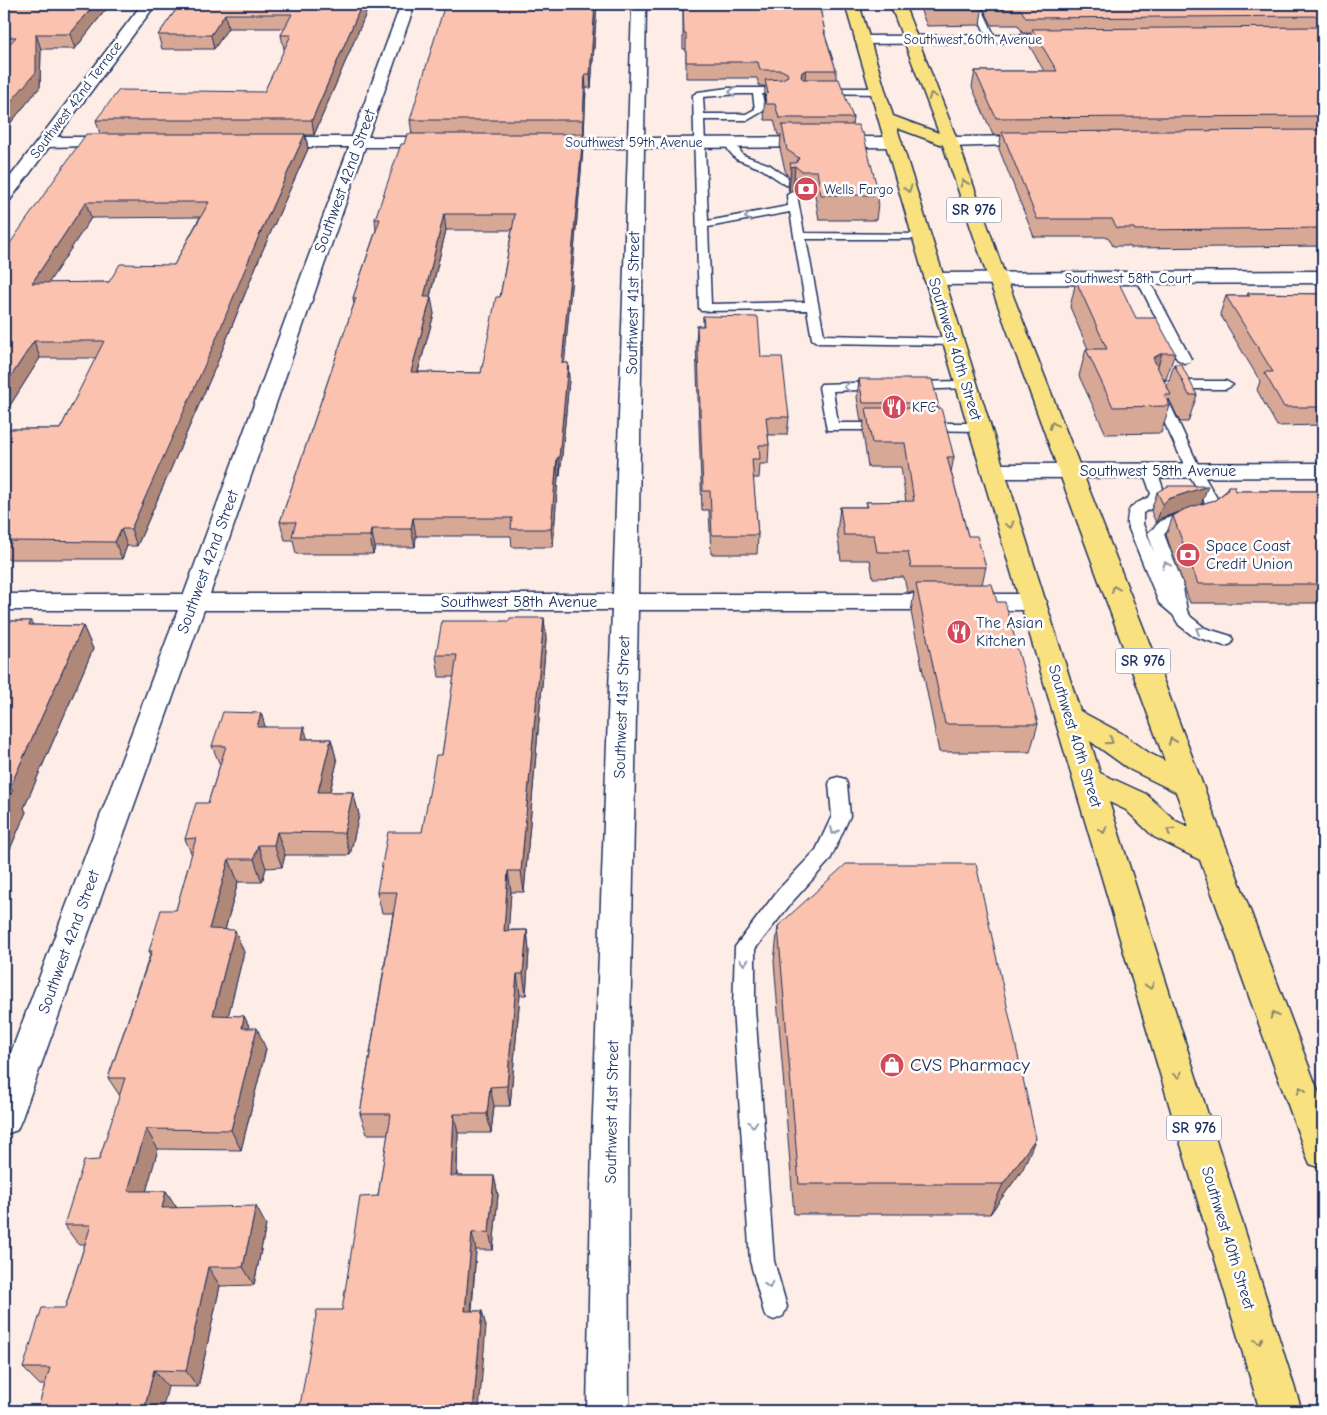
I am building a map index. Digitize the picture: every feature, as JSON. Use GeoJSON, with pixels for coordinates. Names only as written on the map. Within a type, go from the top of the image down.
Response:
{"type":"FeatureCollection","features":[{"type":"Feature","properties":{"kind":"main road","name":"Southwest 40th Street"},"geometry":{"type":"LineString","coordinates":[[852,4],[952,342],[1034,602],[1281,1411]]}},
{"type":"Feature","properties":{"kind":"main road","name":"SR 976"},"geometry":{"type":"LineString","coordinates":[[897,4],[950,142],[997,278],[1134,637],[1323,1152]]}},
{"type":"Feature","properties":{"kind":"main road"},"geometry":{"type":"LineString","coordinates":[[887,119],[912,127],[928,136],[950,142]]}},
{"type":"Feature","properties":{"kind":"main road"},"geometry":{"type":"LineString","coordinates":[[1068,717],[1111,740],[1139,761],[1188,784]]}},
{"type":"Feature","properties":{"kind":"main road"},"geometry":{"type":"LineString","coordinates":[[1088,780],[1136,802],[1165,829],[1213,852]]}},
{"type":"Feature","properties":{"kind":"street","name":"Southwest 42nd Terrace"},"geometry":{"type":"LineString","coordinates":[[4,196],[149,4]]}},
{"type":"Feature","properties":{"kind":"street","name":"Southwest 42nd Street"},"geometry":{"type":"LineString","coordinates":[[4,1118],[194,602],[408,4]]}},
{"type":"Feature","properties":{"kind":"street","name":"Southwest 41st Street"},"geometry":{"type":"LineString","coordinates":[[608,1411],[610,1140],[626,602],[639,4]]}},
{"type":"Feature","properties":{"kind":"street","name":"Southwest 60th Avenue"},"geometry":{"type":"LineString","coordinates":[[862,40],[1080,39]]}},
{"type":"Feature","properties":{"kind":"street"},"geometry":{"type":"LineString","coordinates":[[950,142],[1057,141]]}},
{"type":"Feature","properties":{"kind":"street"},"geometry":{"type":"LineString","coordinates":[[44,142],[133,142]]}},
{"type":"Feature","properties":{"kind":"street"},"geometry":{"type":"LineString","coordinates":[[251,142],[456,142]]}},
{"type":"Feature","properties":{"kind":"street","name":"Southwest 59th Avenue"},"geometry":{"type":"LineString","coordinates":[[534,142],[894,142]]}},
{"type":"Feature","properties":{"kind":"street","name":"Southwest 58th Court"},"geometry":{"type":"LineString","coordinates":[[933,278],[1323,277]]}},
{"type":"Feature","properties":{"kind":"street","name":"Southwest 58th Avenue"},"geometry":{"type":"LineString","coordinates":[[992,471],[1323,470]]}},
{"type":"Feature","properties":{"kind":"street","name":"Southwest 58th Avenue"},"geometry":{"type":"LineString","coordinates":[[4,602],[1034,602]]}},
{"type":"Feature","properties":{"kind":"lane"},"geometry":{"type":"LineString","coordinates":[[976,4],[992,39]]}},
{"type":"Feature","properties":{"kind":"lane"},"geometry":{"type":"LineString","coordinates":[[699,117],[748,116],[760,110],[757,91]]}},
{"type":"Feature","properties":{"kind":"lane"},"geometry":{"type":"LineString","coordinates":[[780,91],[712,92],[698,95],[705,308],[812,306]]}},
{"type":"Feature","properties":{"kind":"lane"},"geometry":{"type":"LineString","coordinates":[[805,91],[878,91]]}},
{"type":"Feature","properties":{"kind":"lane"},"geometry":{"type":"LineString","coordinates":[[729,142],[733,152],[738,157],[765,166],[790,183]]}},
{"type":"Feature","properties":{"kind":"lane"},"geometry":{"type":"LineString","coordinates":[[792,195],[818,339],[952,342]]}},
{"type":"Feature","properties":{"kind":"lane"},"geometry":{"type":"LineString","coordinates":[[702,225],[794,208]]}},
{"type":"Feature","properties":{"kind":"lane"},"geometry":{"type":"LineString","coordinates":[[800,236],[921,236]]}},
{"type":"Feature","properties":{"kind":"lane"},"geometry":{"type":"LineString","coordinates":[[1142,278],[1184,359]]}},
{"type":"Feature","properties":{"kind":"lane"},"geometry":{"type":"LineString","coordinates":[[966,385],[826,387],[832,427],[979,427]]}},
{"type":"Feature","properties":{"kind":"lane"},"geometry":{"type":"LineString","coordinates":[[1179,611],[1180,598],[1158,546],[1156,534],[1161,526],[1204,514],[1212,508],[1210,500],[1194,471],[1154,385],[1226,385]]}},
{"type":"Feature","properties":{"kind":"lane"},"geometry":{"type":"LineString","coordinates":[[1150,471],[1158,494],[1156,500],[1135,511],[1135,524],[1165,599],[1179,611],[1185,621],[1199,632],[1225,640]]}},
{"type":"Feature","properties":{"kind":"lane"},"geometry":{"type":"LineString","coordinates":[[774,1307],[762,1261],[744,1008],[744,947],[785,896],[823,855],[840,816],[838,784]]}},
{"type":"Feature","properties":{"kind":"building"},"geometry":{"type":"Polygon","coordinates":[[[4,4],[95,4],[70,34],[36,34],[36,72],[4,110],[4,50],[16,37],[4,37],[4,4]]]}},
{"type":"Feature","properties":{"kind":"building"},"geometry":{"type":"Polygon","coordinates":[[[180,4],[362,4],[312,120],[96,120],[119,90],[264,92],[291,35],[281,35],[292,14],[225,14],[211,35],[158,35],[180,4]]]}},
{"type":"Feature","properties":{"kind":"building"},"geometry":{"type":"Polygon","coordinates":[[[445,4],[595,4],[590,74],[585,74],[583,120],[410,120],[445,4]]]}},
{"type":"Feature","properties":{"kind":"building"},"geometry":{"type":"Polygon","coordinates":[[[683,4],[819,4],[824,32],[836,70],[806,70],[802,72],[801,77],[803,79],[839,79],[853,118],[779,118],[775,104],[766,104],[765,96],[768,93],[765,80],[782,79],[788,76],[787,73],[781,70],[760,70],[758,62],[686,62],[683,4]]]}},
{"type":"Feature","properties":{"kind":"building"},"geometry":{"type":"Polygon","coordinates":[[[927,4],[979,4],[982,10],[929,10],[927,4]]]}},
{"type":"Feature","properties":{"kind":"building"},"geometry":{"type":"Polygon","coordinates":[[[991,4],[1323,4],[1323,16],[1026,18],[1021,10],[994,10],[991,4]]]}},
{"type":"Feature","properties":{"kind":"building"},"geometry":{"type":"Polygon","coordinates":[[[1323,27],[1323,116],[996,118],[975,71],[1057,71],[1032,29],[1323,27]]]}},
{"type":"Feature","properties":{"kind":"building"},"geometry":{"type":"Polygon","coordinates":[[[782,125],[858,125],[861,133],[863,133],[879,195],[821,195],[817,171],[801,171],[795,166],[791,167],[790,163],[796,163],[799,158],[787,150],[782,125]]]}},
{"type":"Feature","properties":{"kind":"building"},"geometry":{"type":"Polygon","coordinates":[[[1323,130],[1323,228],[1135,230],[1134,228],[1117,228],[1112,219],[1037,219],[1002,132],[1323,130]]]}},
{"type":"Feature","properties":{"kind":"building"},"geometry":{"type":"Polygon","coordinates":[[[86,134],[305,134],[131,529],[121,529],[115,542],[4,541],[4,429],[60,429],[104,341],[34,341],[4,387],[4,252],[86,134]],[[86,202],[32,283],[109,282],[120,264],[174,265],[209,202],[86,202]]]}},
{"type":"Feature","properties":{"kind":"building"},"geometry":{"type":"Polygon","coordinates":[[[407,134],[583,134],[562,363],[568,363],[551,529],[511,529],[512,518],[413,518],[411,529],[371,529],[370,536],[292,536],[296,522],[280,522],[356,298],[353,298],[380,219],[375,219],[401,144],[404,144],[407,134]],[[444,214],[424,297],[431,297],[411,372],[481,373],[496,297],[500,297],[515,214],[444,214]]]}},
{"type":"Feature","properties":{"kind":"building"},"geometry":{"type":"Polygon","coordinates":[[[1076,281],[1118,281],[1136,318],[1156,318],[1175,353],[1162,353],[1153,358],[1171,395],[1164,395],[1170,406],[1113,407],[1086,349],[1107,349],[1076,281]]]}},
{"type":"Feature","properties":{"kind":"building"},"geometry":{"type":"Polygon","coordinates":[[[1248,293],[1323,294],[1323,407],[1284,407],[1264,372],[1273,372],[1226,296],[1250,296],[1248,293]]]}},
{"type":"Feature","properties":{"kind":"building"},"geometry":{"type":"Polygon","coordinates":[[[703,316],[758,317],[761,357],[782,357],[789,417],[766,417],[769,445],[759,445],[760,459],[752,459],[758,535],[712,535],[710,491],[703,491],[697,326],[704,326],[703,316]]]}},
{"type":"Feature","properties":{"kind":"building"},"geometry":{"type":"Polygon","coordinates":[[[1174,364],[1181,364],[1197,395],[1189,395],[1174,364]]]}},
{"type":"Feature","properties":{"kind":"building"},"geometry":{"type":"Polygon","coordinates":[[[859,379],[932,379],[938,403],[863,403],[859,379]]]}},
{"type":"Feature","properties":{"kind":"building"},"geometry":{"type":"Polygon","coordinates":[[[866,408],[941,408],[954,457],[947,457],[968,536],[977,536],[986,567],[911,567],[908,552],[877,552],[874,535],[844,535],[840,507],[868,507],[866,502],[914,501],[905,443],[872,443],[866,408]]]}},
{"type":"Feature","properties":{"kind":"building"},"geometry":{"type":"Polygon","coordinates":[[[1168,486],[1208,486],[1168,499],[1163,504],[1157,492],[1168,486]]]}},
{"type":"Feature","properties":{"kind":"building"},"geometry":{"type":"Polygon","coordinates":[[[1228,486],[1234,486],[1236,491],[1323,491],[1323,584],[1198,584],[1173,516],[1185,509],[1215,500],[1227,491],[1228,486]]]}},
{"type":"Feature","properties":{"kind":"building"},"geometry":{"type":"Polygon","coordinates":[[[916,584],[992,584],[997,602],[1005,602],[1038,724],[945,724],[916,584]]]}},
{"type":"Feature","properties":{"kind":"building"},"geometry":{"type":"Polygon","coordinates":[[[510,618],[544,618],[521,871],[508,871],[504,931],[527,930],[523,974],[517,974],[507,1086],[490,1087],[487,1114],[454,1114],[451,1176],[494,1176],[489,1232],[472,1233],[465,1311],[482,1311],[473,1411],[299,1411],[317,1310],[342,1310],[360,1197],[378,1196],[391,1114],[360,1114],[397,892],[377,892],[388,832],[422,832],[436,755],[442,755],[457,655],[436,655],[442,621],[509,621],[510,618]]]}},
{"type":"Feature","properties":{"kind":"building"},"geometry":{"type":"Polygon","coordinates":[[[4,621],[31,621],[29,625],[83,626],[9,789],[13,789],[4,811],[4,621]]]}},
{"type":"Feature","properties":{"kind":"building"},"geometry":{"type":"Polygon","coordinates":[[[223,712],[261,713],[257,727],[304,727],[302,739],[331,739],[318,792],[353,792],[344,833],[277,832],[274,845],[258,845],[254,859],[229,859],[209,929],[235,930],[213,1015],[244,1016],[242,1028],[257,1028],[231,1130],[146,1129],[128,1191],[166,1191],[162,1208],[256,1206],[243,1267],[208,1267],[186,1371],[154,1370],[144,1411],[37,1411],[50,1368],[23,1368],[42,1308],[65,1308],[91,1225],[64,1225],[84,1161],[99,1160],[125,1078],[108,1078],[152,951],[149,951],[161,910],[176,910],[196,838],[185,839],[196,803],[208,803],[226,746],[212,746],[223,712]]]}},
{"type":"Feature","properties":{"kind":"building","name":"CVS Pharmacy"},"geometry":{"type":"Polygon","coordinates":[[[846,864],[976,864],[1036,1138],[1003,1184],[799,1184],[778,926],[846,864]]]}},
{"type":"Feature","properties":{"kind":"place","name":"Wells Fargo"},"geometry":{"type":"Point","coordinates":[806,189]}},
{"type":"Feature","properties":{"kind":"place","name":"KFC"},"geometry":{"type":"Point","coordinates":[894,407]}},
{"type":"Feature","properties":{"kind":"place","name":"Space Coast Credit Union"},"geometry":{"type":"Point","coordinates":[1188,555]}},
{"type":"Feature","properties":{"kind":"place","name":"The Asian Kitchen"},"geometry":{"type":"Point","coordinates":[959,632]}},
{"type":"Feature","properties":{"kind":"place","name":"CVS Pharmacy"},"geometry":{"type":"Point","coordinates":[892,1065]}}]}
